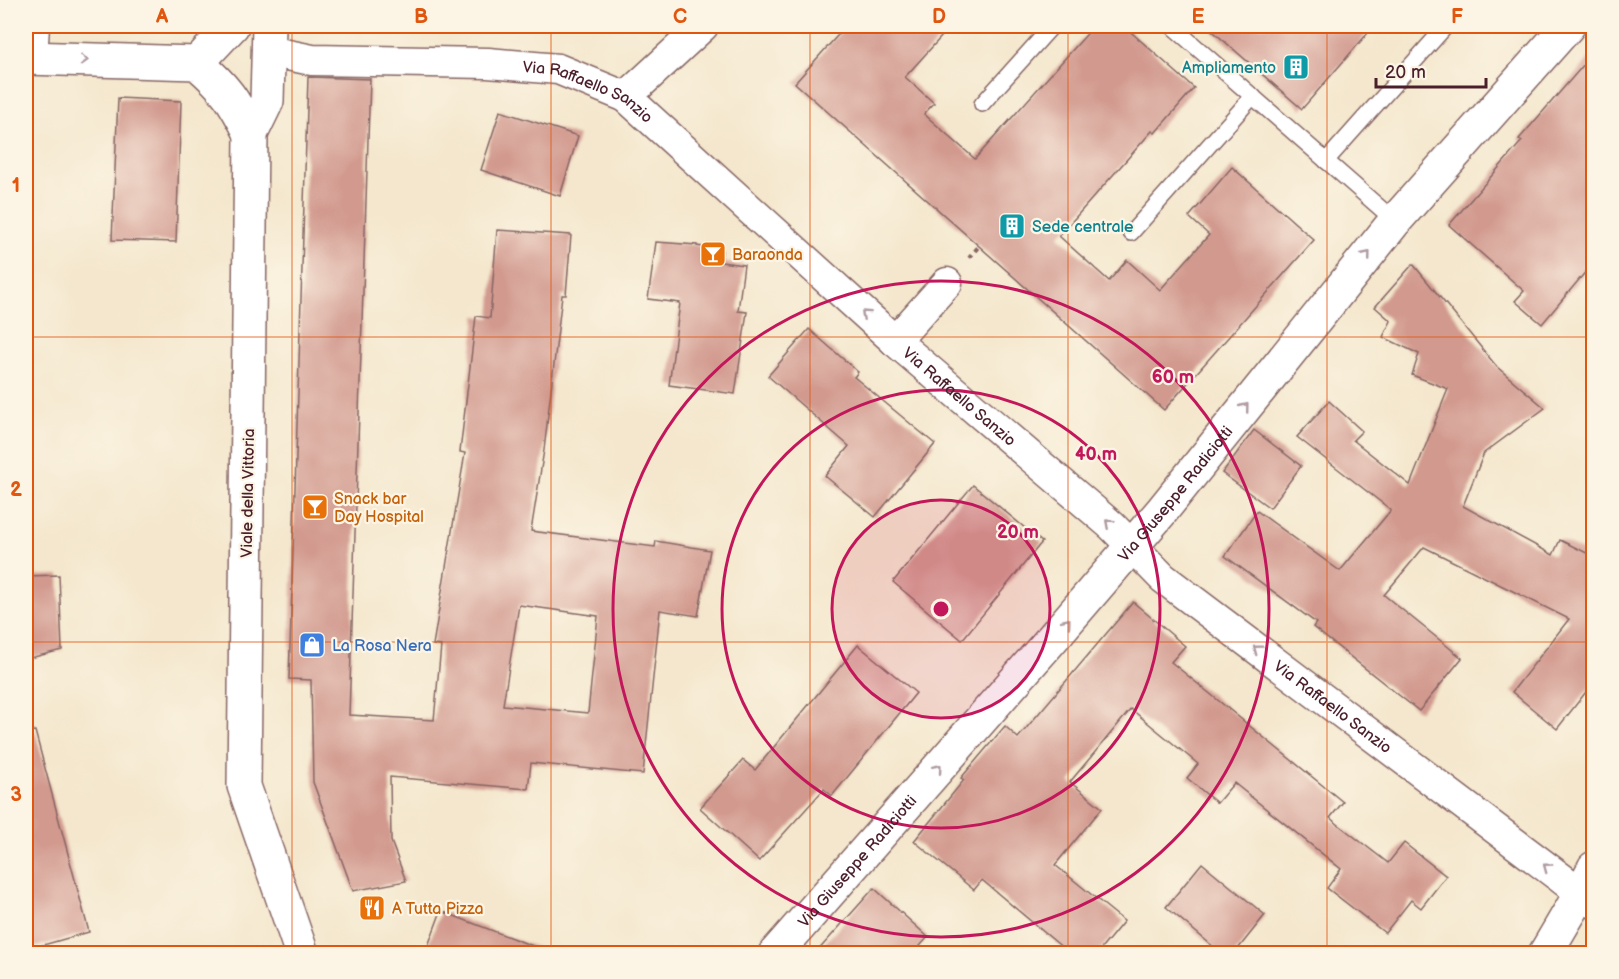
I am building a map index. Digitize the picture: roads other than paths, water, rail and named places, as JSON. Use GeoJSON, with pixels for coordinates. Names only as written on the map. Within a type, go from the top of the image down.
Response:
{"type":"FeatureCollection","features":[{"type":"Feature","properties":{"kind":"main road"},"geometry":{"type":"LineString","coordinates":[[197,63],[232,26]]}},
{"type":"Feature","properties":{"kind":"main road","name":"Via Giuseppe Radiciotti"},"geometry":{"type":"LineString","coordinates":[[775,954],[1132,546],[1395,221],[1568,26]]}},
{"type":"Feature","properties":{"kind":"main road","name":"Viale della Vittoria"},"geometry":{"type":"LineString","coordinates":[[268,38],[267,101],[251,134],[244,786],[302,954]]}},
{"type":"Feature","properties":{"kind":"main road"},"geometry":{"type":"LineString","coordinates":[[29,58],[197,63],[219,81],[235,101],[251,134]]}},
{"type":"Feature","properties":{"kind":"main road"},"geometry":{"type":"LineString","coordinates":[[1545,954],[1589,888]]}},
{"type":"Feature","properties":{"kind":"street"},"geometry":{"type":"LineString","coordinates":[[29,58],[34,26]]}},
{"type":"Feature","properties":{"kind":"street"},"geometry":{"type":"LineString","coordinates":[[626,97],[703,26]]}},
{"type":"Feature","properties":{"kind":"street","name":"Via Raffaello Sanzio"},"geometry":{"type":"LineString","coordinates":[[268,38],[292,57],[312,60],[488,63],[558,69],[626,97],[895,341],[1112,526],[1163,578],[1589,888]]}},
{"type":"Feature","properties":{"kind":"street"},"geometry":{"type":"LineString","coordinates":[[895,341],[947,283]]}},
{"type":"Feature","properties":{"kind":"lane"},"geometry":{"type":"LineString","coordinates":[[982,104],[1052,26]]}},
{"type":"Feature","properties":{"kind":"lane"},"geometry":{"type":"LineString","coordinates":[[1172,26],[1395,221]]}},
{"type":"Feature","properties":{"kind":"lane"},"geometry":{"type":"LineString","coordinates":[[1326,161],[1446,26]]}},
{"type":"Feature","properties":{"kind":"lane"},"geometry":{"type":"LineString","coordinates":[[1131,234],[1253,96]]}},
{"type":"Feature","properties":{"kind":"place","name":"Ampliamento"},"geometry":{"type":"Point","coordinates":[1296,67]}},
{"type":"Feature","properties":{"kind":"place","name":"Sede centrale"},"geometry":{"type":"Point","coordinates":[1012,226]}},
{"type":"Feature","properties":{"kind":"place","name":"Baraonda"},"geometry":{"type":"Point","coordinates":[713,254]}},
{"type":"Feature","properties":{"kind":"place","name":"Snack bar Day Hospital"},"geometry":{"type":"Point","coordinates":[315,507]}},
{"type":"Feature","properties":{"kind":"place","name":"La Rosa Nera"},"geometry":{"type":"Point","coordinates":[312,645]}},
{"type":"Feature","properties":{"kind":"place","name":"A Tutta Pizza"},"geometry":{"type":"Point","coordinates":[372,908]}}]}
